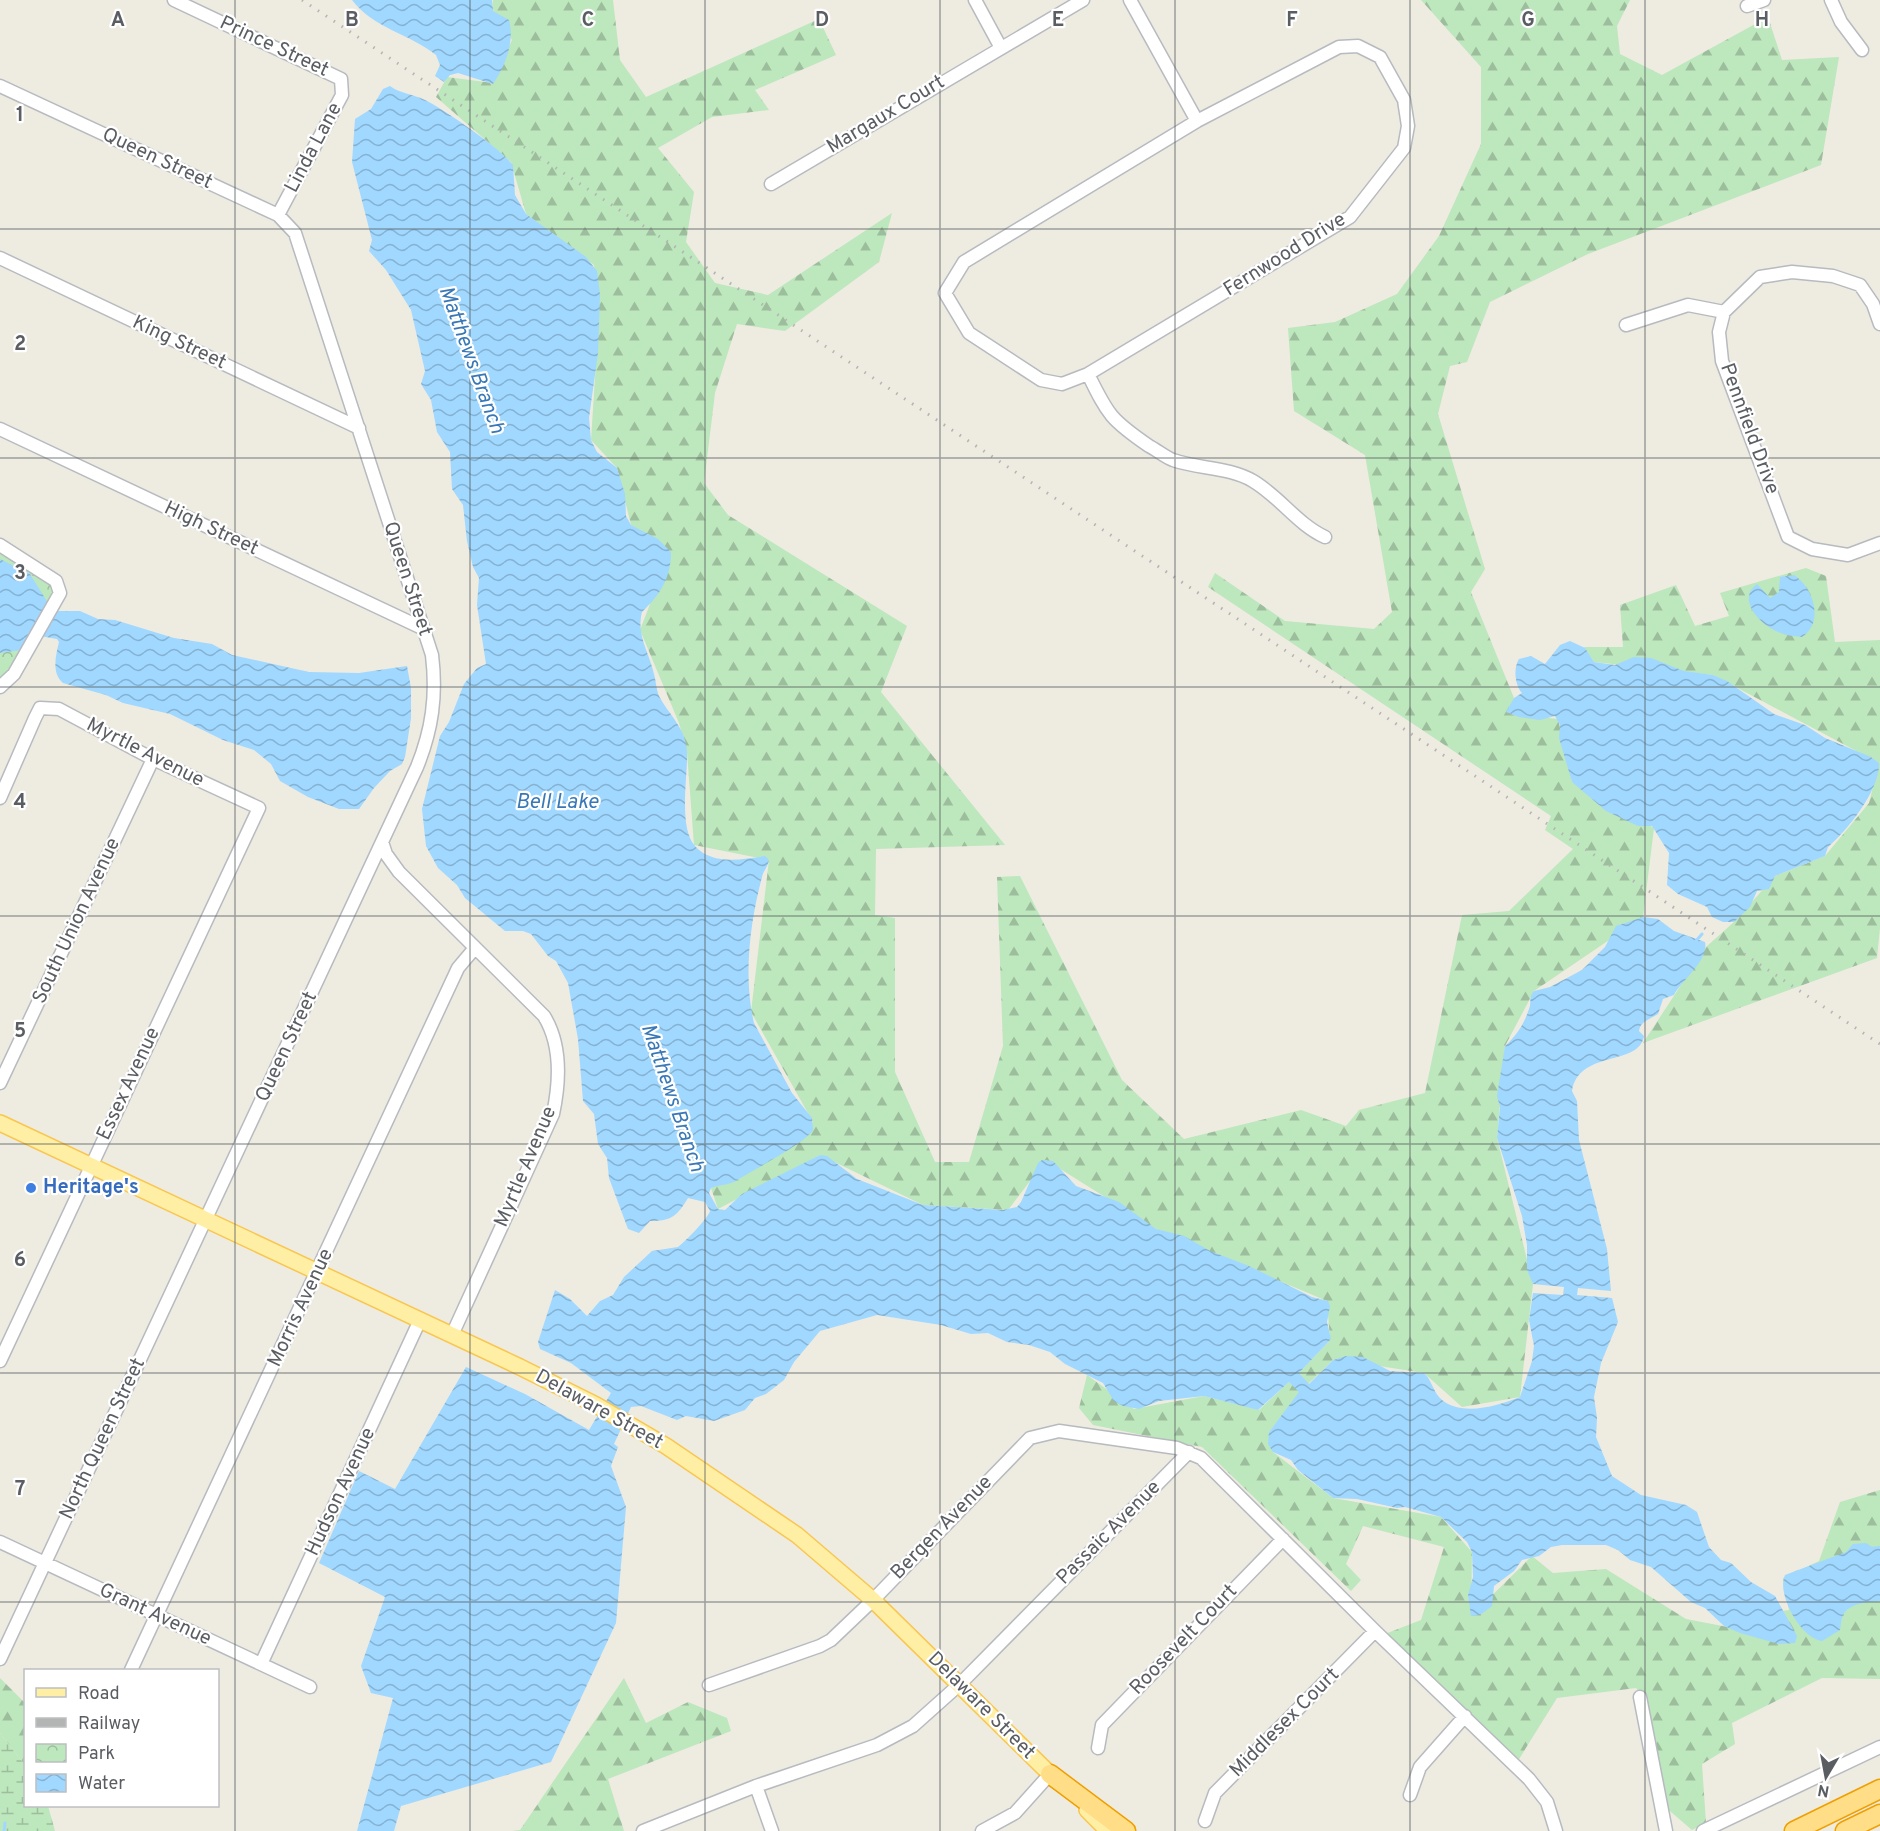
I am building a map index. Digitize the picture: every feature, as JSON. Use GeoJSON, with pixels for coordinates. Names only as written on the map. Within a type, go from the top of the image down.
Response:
{"type":"FeatureCollection","features":[{"type":"Feature","properties":{"kind":"highway"},"geometry":{"type":"LineString","coordinates":[[1050,1774],[1126,1831]]}},
{"type":"Feature","properties":{"kind":"highway"},"geometry":{"type":"LineString","coordinates":[[1794,1831],[1880,1789]]}},
{"type":"Feature","properties":{"kind":"highway"},"geometry":{"type":"LineString","coordinates":[[1845,1831],[1880,1814]]}},
{"type":"Feature","properties":{"kind":"main road","name":"Delaware Street"},"geometry":{"type":"LineString","coordinates":[[0,1123],[452,1335],[596,1405],[633,1426],[797,1535],[873,1600],[1108,1831]]}},
{"type":"Feature","properties":{"kind":"street","name":"Prince Street"},"geometry":{"type":"LineString","coordinates":[[174,0],[341,79]]}},
{"type":"Feature","properties":{"kind":"street"},"geometry":{"type":"LineString","coordinates":[[975,0],[1001,48]]}},
{"type":"Feature","properties":{"kind":"street","name":"Margaux Court"},"geometry":{"type":"LineString","coordinates":[[771,184],[1083,0]]}},
{"type":"Feature","properties":{"kind":"street"},"geometry":{"type":"LineString","coordinates":[[1130,0],[1197,121]]}},
{"type":"Feature","properties":{"kind":"street"},"geometry":{"type":"LineString","coordinates":[[1748,6],[1764,0]]}},
{"type":"Feature","properties":{"kind":"street"},"geometry":{"type":"LineString","coordinates":[[1831,0],[1840,22],[1862,50]]}},
{"type":"Feature","properties":{"kind":"street","name":"Fernwood Drive"},"geometry":{"type":"LineString","coordinates":[[1358,46],[1380,57],[1404,100],[1408,126],[1404,148],[1350,217],[1088,374],[1062,384],[1041,380],[969,333],[945,293],[964,262],[1197,121],[1339,47],[1358,46]]}},
{"type":"Feature","properties":{"kind":"street","name":"Linda Lane"},"geometry":{"type":"LineString","coordinates":[[278,215],[342,95],[341,79]]}},
{"type":"Feature","properties":{"kind":"street","name":"Queen Street"},"geometry":{"type":"LineString","coordinates":[[0,86],[278,215],[295,233],[432,656],[435,705],[428,739],[206,1219]]}},
{"type":"Feature","properties":{"kind":"street","name":"King Street"},"geometry":{"type":"LineString","coordinates":[[0,258],[358,428]]}},
{"type":"Feature","properties":{"kind":"street"},"geometry":{"type":"LineString","coordinates":[[1626,325],[1688,305],[1724,312],[1760,277],[1791,272],[1833,276],[1860,285],[1873,304],[1880,324]]}},
{"type":"Feature","properties":{"kind":"street","name":"Pennfield Drive"},"geometry":{"type":"LineString","coordinates":[[1724,312],[1719,332],[1722,361],[1788,537],[1812,549],[1848,555],[1880,543]]}},
{"type":"Feature","properties":{"kind":"street"},"geometry":{"type":"LineString","coordinates":[[1088,374],[1107,411],[1119,426],[1172,460],[1228,471],[1251,480],[1274,495],[1310,530],[1326,537]]}},
{"type":"Feature","properties":{"kind":"street","name":"High Street"},"geometry":{"type":"LineString","coordinates":[[0,429],[422,628]]}},
{"type":"Feature","properties":{"kind":"street"},"geometry":{"type":"LineString","coordinates":[[0,544],[56,581],[56,598],[22,660],[6,684],[0,687]]}},
{"type":"Feature","properties":{"kind":"street","name":"Myrtle Avenue"},"geometry":{"type":"LineString","coordinates":[[0,798],[40,708],[59,709],[153,759],[259,808]]}},
{"type":"Feature","properties":{"kind":"street","name":"South Union Avenue"},"geometry":{"type":"LineString","coordinates":[[0,1083],[153,759]]}},
{"type":"Feature","properties":{"kind":"street","name":"Essex Avenue"},"geometry":{"type":"LineString","coordinates":[[0,1361],[259,808]]}},
{"type":"Feature","properties":{"kind":"street","name":"Myrtle Avenue"},"geometry":{"type":"LineString","coordinates":[[382,842],[386,854],[399,872],[544,1016],[553,1030],[557,1043],[556,1094],[552,1114],[452,1335]]}},
{"type":"Feature","properties":{"kind":"street","name":"Morris Avenue"},"geometry":{"type":"LineString","coordinates":[[132,1669],[458,968],[474,949]]}},
{"type":"Feature","properties":{"kind":"street","name":"North Queen Street"},"geometry":{"type":"LineString","coordinates":[[0,1659],[206,1219]]}},
{"type":"Feature","properties":{"kind":"street","name":"Hudson Avenue"},"geometry":{"type":"LineString","coordinates":[[261,1664],[420,1320]]}},
{"type":"Feature","properties":{"kind":"street","name":"Bergen Avenue"},"geometry":{"type":"LineString","coordinates":[[709,1685],[820,1646],[831,1640],[873,1600],[1030,1438],[1059,1431],[1177,1448],[1189,1452]]}},
{"type":"Feature","properties":{"kind":"street"},"geometry":{"type":"LineString","coordinates":[[1189,1452],[1202,1458],[1375,1631],[1541,1791],[1556,1831]]}},
{"type":"Feature","properties":{"kind":"street","name":"Passaic Avenue"},"geometry":{"type":"LineString","coordinates":[[643,1831],[756,1786],[877,1745],[927,1716],[1189,1452]]}},
{"type":"Feature","properties":{"kind":"street","name":"Roosevelt Court"},"geometry":{"type":"LineString","coordinates":[[1098,1748],[1102,1725],[1283,1539]]}},
{"type":"Feature","properties":{"kind":"street","name":"Grant Avenue"},"geometry":{"type":"LineString","coordinates":[[0,1542],[310,1687]]}},
{"type":"Feature","properties":{"kind":"street","name":"Middlesex Court"},"geometry":{"type":"LineString","coordinates":[[1205,1821],[1215,1793],[1375,1631]]}},
{"type":"Feature","properties":{"kind":"street"},"geometry":{"type":"LineString","coordinates":[[1640,1697],[1666,1831]]}},
{"type":"Feature","properties":{"kind":"street"},"geometry":{"type":"LineString","coordinates":[[1410,1795],[1420,1767],[1465,1716]]}},
{"type":"Feature","properties":{"kind":"street"},"geometry":{"type":"LineString","coordinates":[[1703,1831],[1880,1747]]}},
{"type":"Feature","properties":{"kind":"street"},"geometry":{"type":"LineString","coordinates":[[982,1831],[1015,1813],[1050,1774]]}},
{"type":"Feature","properties":{"kind":"street"},"geometry":{"type":"LineString","coordinates":[[756,1786],[772,1831]]}},
{"type":"Feature","properties":{"kind":"green space"},"geometry":{"type":"Polygon","coordinates":[[[493,0],[613,0],[620,60],[646,97],[819,19],[836,55],[755,90],[769,110],[712,117],[658,148],[694,192],[686,242],[715,283],[768,295],[892,213],[879,262],[785,331],[737,324],[715,393],[704,483],[728,515],[907,626],[881,692],[1005,845],[876,849],[875,915],[895,918],[895,1072],[935,1162],[969,1162],[1003,1046],[997,877],[1020,876],[1122,1080],[1184,1139],[1301,1110],[1346,1126],[1359,1110],[1425,1093],[1462,915],[1509,911],[1573,849],[1545,830],[1551,816],[1208,587],[1215,573],[1285,621],[1374,629],[1392,612],[1365,455],[1294,411],[1288,328],[1335,322],[1397,294],[1439,236],[1481,144],[1481,67],[1421,0],[1630,0],[1617,26],[1620,54],[1662,75],[1768,17],[1782,60],[1839,57],[1821,165],[1588,254],[1490,302],[1467,362],[1450,366],[1438,414],[1485,569],[1471,592],[1514,698],[1510,714],[1558,719],[1572,782],[1654,828],[1643,917],[1534,991],[1505,1046],[1497,1138],[1533,1284],[1520,1397],[1462,1407],[1424,1373],[1334,1359],[1308,1384],[1299,1373],[1330,1340],[1327,1301],[1156,1229],[1046,1160],[1008,1210],[923,1205],[820,1155],[718,1209],[711,1188],[813,1122],[751,1012],[769,860],[694,845],[687,752],[679,723],[640,630],[670,552],[631,525],[617,468],[591,440],[599,315],[594,265],[526,214],[511,162],[436,97],[447,77],[493,83],[512,40],[492,9],[493,0]]]}},
{"type":"Feature","properties":{"kind":"green space"},"geometry":{"type":"Polygon","coordinates":[[[0,545],[56,581],[60,593],[0,687],[0,545]]]}},
{"type":"Feature","properties":{"kind":"green space"},"geometry":{"type":"Polygon","coordinates":[[[1806,568],[1826,576],[1835,642],[1880,640],[1880,928],[1877,958],[1643,1043],[1706,947],[1734,922],[1775,876],[1825,856],[1869,803],[1879,763],[1713,675],[1594,662],[1584,647],[1623,647],[1620,605],[1676,585],[1695,626],[1729,616],[1720,593],[1806,568]]]}},
{"type":"Feature","properties":{"kind":"green space"},"geometry":{"type":"Polygon","coordinates":[[[1087,1375],[1134,1409],[1204,1396],[1259,1410],[1289,1382],[1300,1392],[1269,1432],[1273,1452],[1333,1498],[1441,1517],[1472,1552],[1471,1616],[1532,1556],[1553,1573],[1606,1569],[1686,1619],[1796,1640],[1775,1612],[1789,1610],[1783,1578],[1819,1561],[1840,1502],[1880,1490],[1880,1679],[1822,1678],[1732,1723],[1735,1744],[1702,1764],[1706,1823],[1692,1830],[1664,1806],[1646,1701],[1636,1688],[1557,1698],[1516,1764],[1385,1634],[1421,1620],[1444,1547],[1363,1526],[1346,1564],[1361,1580],[1351,1591],[1202,1447],[1093,1425],[1079,1408],[1087,1375]]]}},
{"type":"Feature","properties":{"kind":"green space"},"geometry":{"type":"Polygon","coordinates":[[[0,1678],[24,1702],[24,1764],[0,1733],[0,1678]]]}},
{"type":"Feature","properties":{"kind":"green space"},"geometry":{"type":"Polygon","coordinates":[[[624,1678],[646,1723],[688,1702],[727,1718],[731,1731],[608,1779],[624,1831],[512,1831],[520,1830],[624,1678]]]}},
{"type":"Feature","properties":{"kind":"green space"},"geometry":{"type":"Polygon","coordinates":[[[0,1733],[24,1764],[24,1807],[48,1807],[55,1831],[0,1831],[0,1733]]]}},
{"type":"Feature","properties":{"kind":"water"},"geometry":{"type":"Polygon","coordinates":[[[352,0],[492,0],[493,11],[509,20],[511,28],[510,45],[505,62],[493,84],[458,73],[450,75],[444,82],[435,76],[440,65],[436,55],[370,17],[352,0]]]}},
{"type":"Feature","properties":{"kind":"water","name":"Bell Lake"},"geometry":{"type":"Polygon","coordinates":[[[390,86],[434,105],[497,149],[513,165],[515,195],[526,214],[586,257],[597,271],[600,295],[598,353],[589,418],[591,440],[597,452],[617,468],[625,494],[626,516],[631,525],[658,539],[671,552],[667,578],[654,599],[642,612],[641,628],[659,696],[686,743],[685,814],[687,827],[695,846],[710,856],[728,860],[765,856],[769,860],[763,873],[754,912],[749,950],[749,987],[754,1023],[792,1093],[812,1118],[813,1130],[800,1142],[734,1182],[711,1188],[709,1193],[718,1209],[725,1210],[742,1194],[820,1155],[827,1156],[857,1179],[923,1205],[1003,1210],[1017,1207],[1021,1202],[1038,1163],[1042,1160],[1053,1161],[1076,1186],[1119,1202],[1156,1229],[1184,1236],[1210,1251],[1249,1266],[1312,1297],[1328,1301],[1330,1306],[1327,1322],[1331,1339],[1299,1373],[1309,1384],[1333,1360],[1346,1356],[1363,1357],[1390,1371],[1424,1373],[1439,1397],[1457,1407],[1467,1409],[1501,1404],[1520,1397],[1532,1361],[1534,1346],[1529,1320],[1533,1293],[1563,1295],[1564,1287],[1533,1284],[1527,1270],[1527,1245],[1522,1216],[1497,1138],[1500,1107],[1497,1096],[1505,1046],[1522,1024],[1534,991],[1550,987],[1582,970],[1605,947],[1616,926],[1643,917],[1658,919],[1674,931],[1705,942],[1703,956],[1674,995],[1663,999],[1658,1014],[1641,1025],[1639,1031],[1644,1036],[1640,1046],[1632,1052],[1597,1063],[1586,1069],[1577,1078],[1572,1091],[1577,1101],[1579,1140],[1607,1249],[1611,1291],[1578,1288],[1577,1295],[1612,1298],[1618,1322],[1601,1363],[1594,1397],[1597,1418],[1596,1437],[1612,1476],[1641,1495],[1686,1505],[1697,1512],[1709,1547],[1721,1560],[1731,1563],[1751,1582],[1775,1596],[1797,1636],[1795,1643],[1779,1644],[1724,1626],[1705,1608],[1691,1602],[1651,1567],[1630,1560],[1618,1550],[1606,1545],[1562,1545],[1551,1547],[1539,1556],[1522,1560],[1514,1571],[1494,1586],[1492,1606],[1480,1615],[1471,1616],[1468,1595],[1473,1577],[1472,1552],[1467,1542],[1441,1517],[1405,1507],[1397,1508],[1357,1499],[1333,1498],[1298,1470],[1291,1460],[1273,1452],[1268,1444],[1269,1432],[1299,1392],[1289,1382],[1258,1410],[1204,1396],[1159,1401],[1139,1409],[1123,1406],[1114,1401],[1103,1383],[1065,1364],[1050,1352],[1029,1345],[1007,1342],[988,1333],[971,1334],[941,1325],[877,1315],[820,1331],[794,1362],[784,1380],[766,1394],[755,1398],[745,1410],[714,1421],[686,1416],[677,1420],[641,1406],[631,1407],[614,1444],[618,1447],[611,1466],[626,1507],[616,1623],[551,1762],[401,1806],[394,1831],[357,1831],[393,1698],[371,1693],[361,1666],[385,1597],[319,1563],[359,1471],[395,1489],[466,1367],[525,1394],[589,1430],[611,1393],[571,1363],[540,1349],[538,1342],[555,1290],[570,1299],[587,1316],[600,1301],[613,1295],[624,1277],[652,1251],[678,1247],[710,1211],[705,1202],[688,1198],[673,1216],[664,1220],[650,1221],[639,1233],[628,1229],[609,1178],[607,1158],[598,1144],[594,1114],[583,1101],[578,1039],[568,983],[556,961],[548,956],[531,934],[523,931],[505,931],[465,898],[457,885],[438,868],[426,846],[422,809],[440,736],[449,722],[464,684],[477,668],[486,664],[477,605],[479,578],[473,567],[467,541],[463,505],[452,489],[450,452],[437,432],[431,400],[421,384],[425,371],[411,310],[386,270],[369,251],[372,240],[352,162],[355,119],[371,109],[383,89],[390,86]]]}},
{"type":"Feature","properties":{"kind":"water"},"geometry":{"type":"Polygon","coordinates":[[[0,559],[30,574],[53,611],[80,611],[98,619],[115,620],[174,638],[212,644],[232,655],[309,672],[359,673],[407,666],[411,688],[411,718],[402,764],[390,771],[359,809],[339,809],[308,797],[280,781],[271,764],[254,750],[223,740],[170,714],[123,703],[106,695],[63,683],[56,669],[59,642],[57,639],[29,634],[21,650],[0,653],[0,559]]]}},
{"type":"Feature","properties":{"kind":"water"},"geometry":{"type":"Polygon","coordinates":[[[1794,575],[1801,580],[1814,605],[1813,623],[1802,637],[1777,632],[1756,616],[1749,603],[1751,590],[1757,584],[1770,598],[1779,592],[1780,577],[1794,575]]]}},
{"type":"Feature","properties":{"kind":"water"},"geometry":{"type":"Polygon","coordinates":[[[1570,641],[1585,648],[1594,662],[1615,665],[1634,657],[1651,658],[1684,671],[1713,675],[1727,681],[1774,714],[1805,725],[1825,738],[1871,757],[1879,763],[1874,785],[1853,821],[1828,847],[1825,856],[1775,876],[1769,889],[1757,891],[1750,907],[1734,922],[1723,922],[1712,917],[1707,907],[1678,894],[1667,885],[1669,853],[1652,826],[1638,826],[1606,811],[1572,782],[1559,738],[1560,725],[1555,716],[1540,720],[1519,717],[1506,712],[1514,698],[1522,693],[1516,677],[1519,659],[1531,656],[1545,664],[1560,645],[1570,641]]]}},
{"type":"Feature","properties":{"kind":"water"},"geometry":{"type":"Polygon","coordinates":[[[1866,1543],[1872,1547],[1880,1546],[1880,1601],[1859,1604],[1850,1608],[1843,1615],[1840,1630],[1822,1641],[1814,1638],[1806,1633],[1787,1604],[1783,1583],[1785,1575],[1846,1552],[1853,1544],[1866,1543]]]}},
{"type":"Feature","properties":{"kind":"waterway"},"geometry":{"type":"LineString","coordinates":[[1695,942],[1702,934]]}},
{"type":"Feature","properties":{"kind":"waterway"},"geometry":{"type":"LineString","coordinates":[[4,1831],[5,1823]]}},
{"type":"Feature","properties":{"kind":"railway"},"geometry":{"type":"LineString","coordinates":[[302,0],[1880,1044]]}},
{"type":"Feature","properties":{"kind":"place","name":"Heritage's"},"geometry":{"type":"Point","coordinates":[31,1188]}},
{"type":"Feature","properties":{"kind":"water label","name":"Matthews Branch"},"geometry":{"type":"Point","coordinates":[471,360]}},
{"type":"Feature","properties":{"kind":"water label","name":"Matthews Branch"},"geometry":{"type":"Point","coordinates":[672,1098]}}]}
